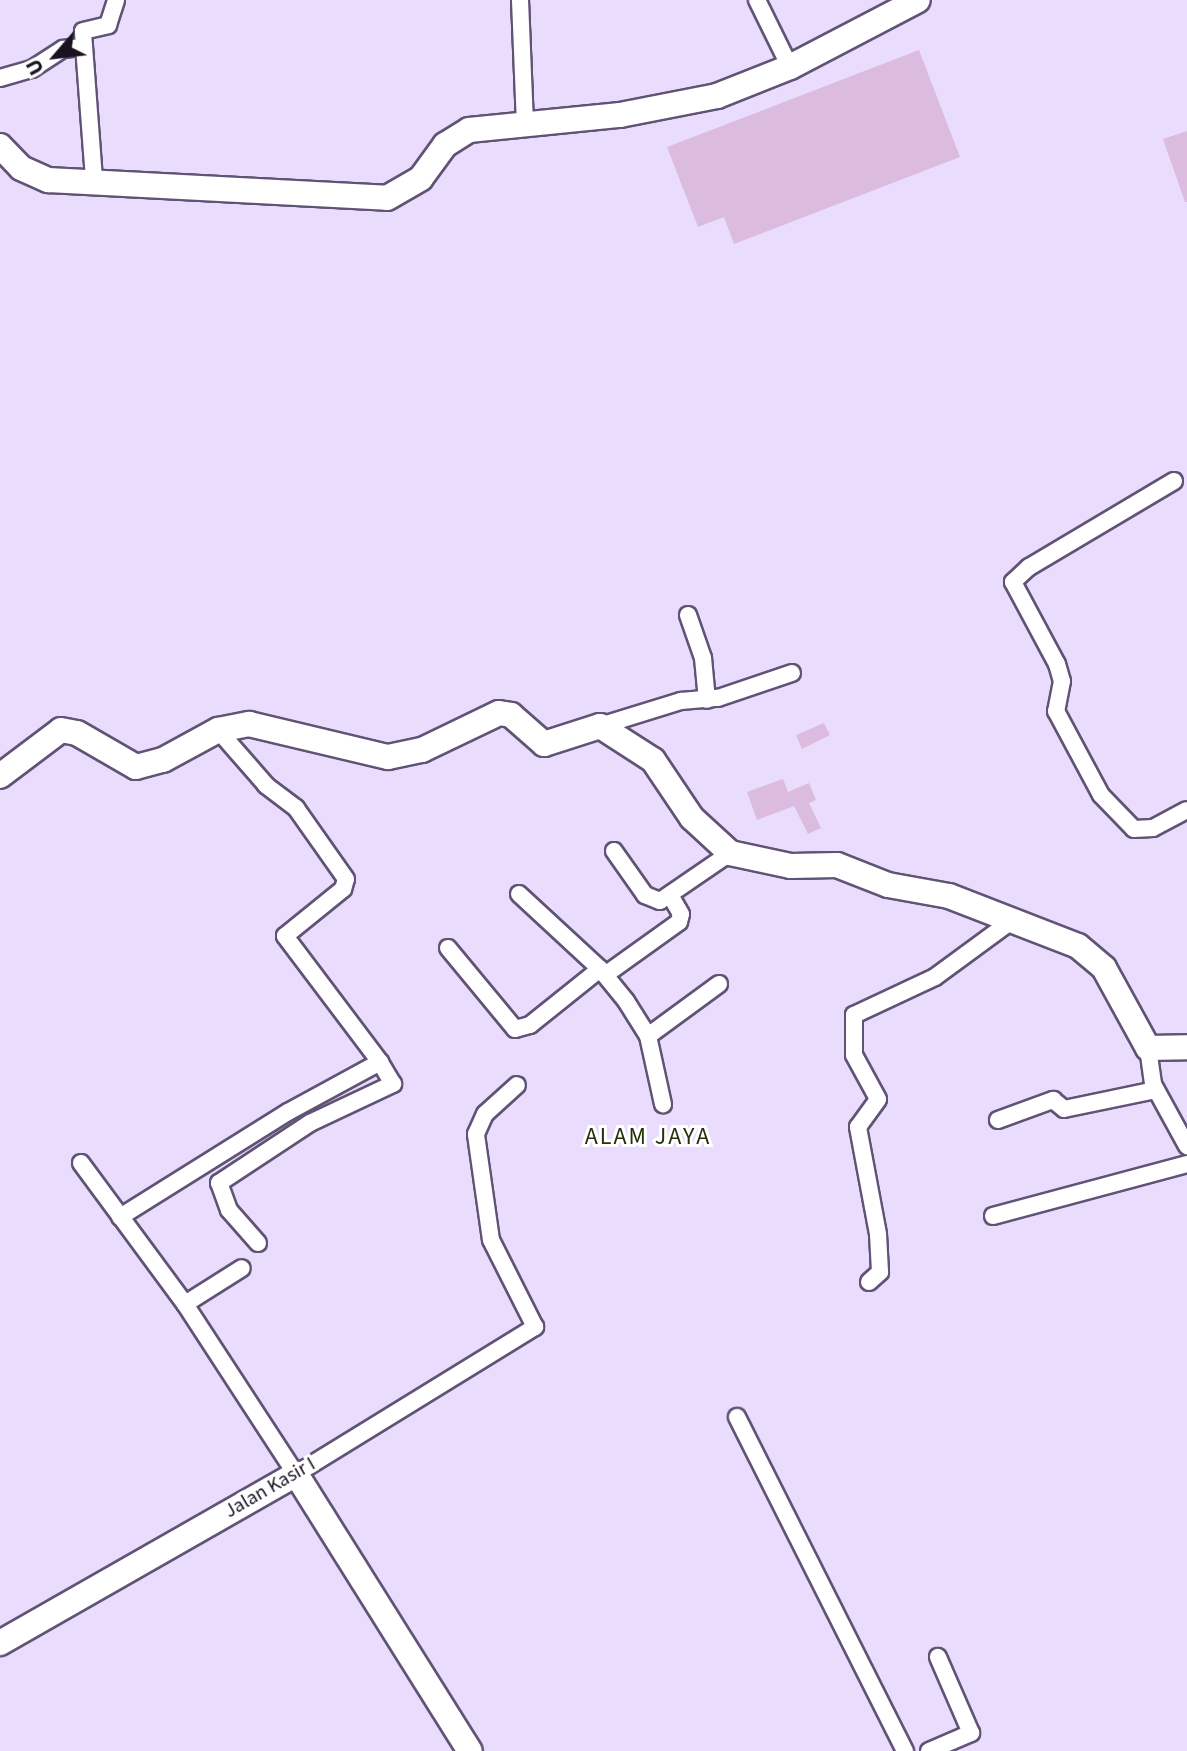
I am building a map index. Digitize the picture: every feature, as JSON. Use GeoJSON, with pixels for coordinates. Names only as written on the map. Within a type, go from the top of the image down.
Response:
{"type":"FeatureCollection","features":[{"type":"Feature","properties":{"kind":"street"},"geometry":{"type":"LineString","coordinates":[[94,179],[83,31],[108,25],[116,0]]}},
{"type":"Feature","properties":{"kind":"street"},"geometry":{"type":"LineString","coordinates":[[520,0],[525,123]]}},
{"type":"Feature","properties":{"kind":"street"},"geometry":{"type":"LineString","coordinates":[[757,0],[790,67]]}},
{"type":"Feature","properties":{"kind":"street"},"geometry":{"type":"LineString","coordinates":[[0,146],[34,176],[387,198],[421,178],[459,134],[688,103],[790,67],[918,0]]}},
{"type":"Feature","properties":{"kind":"street"},"geometry":{"type":"LineString","coordinates":[[0,78],[32,69],[63,49],[82,47]]}},
{"type":"Feature","properties":{"kind":"street"},"geometry":{"type":"LineString","coordinates":[[1174,481],[1029,567],[1013,582],[1057,664],[1062,681],[1056,711],[1101,795],[1134,829],[1153,828],[1187,810]]}},
{"type":"Feature","properties":{"kind":"street"},"geometry":{"type":"LineString","coordinates":[[688,615],[703,658],[707,700]]}},
{"type":"Feature","properties":{"kind":"street"},"geometry":{"type":"LineString","coordinates":[[0,776],[61,730],[77,733],[136,767],[163,760],[218,730],[249,724],[388,757],[422,750],[503,713],[544,744],[681,701],[707,700],[792,673]]}},
{"type":"Feature","properties":{"kind":"street"},"geometry":{"type":"LineString","coordinates":[[600,726],[653,760],[692,818],[730,853],[791,866],[837,865],[888,885],[949,896],[1092,954],[1148,1048],[1156,1090],[1187,1146]]}},
{"type":"Feature","properties":{"kind":"street"},"geometry":{"type":"LineString","coordinates":[[218,730],[266,785],[296,808],[346,879],[343,889],[285,936],[380,1062],[393,1084],[310,1123],[219,1183],[229,1210],[258,1243]]}},
{"type":"Feature","properties":{"kind":"street"},"geometry":{"type":"LineString","coordinates":[[614,851],[652,901],[671,897],[730,853]]}},
{"type":"Feature","properties":{"kind":"street"},"geometry":{"type":"LineString","coordinates":[[519,894],[603,972],[648,1036],[663,1104]]}},
{"type":"Feature","properties":{"kind":"street"},"geometry":{"type":"LineString","coordinates":[[448,948],[515,1029],[530,1025],[679,922],[681,914],[671,897]]}},
{"type":"Feature","properties":{"kind":"street"},"geometry":{"type":"LineString","coordinates":[[869,1282],[880,1272],[878,1234],[858,1127],[878,1099],[854,1055],[854,1015],[915,988],[1010,922]]}},
{"type":"Feature","properties":{"kind":"street"},"geometry":{"type":"LineString","coordinates":[[648,1036],[719,984]]}},
{"type":"Feature","properties":{"kind":"street"},"geometry":{"type":"LineString","coordinates":[[1148,1048],[1187,1047]]}},
{"type":"Feature","properties":{"kind":"street"},"geometry":{"type":"LineString","coordinates":[[120,1217],[288,1112],[380,1062]]}},
{"type":"Feature","properties":{"kind":"street","name":"Jalan Kasir I"},"geometry":{"type":"LineString","coordinates":[[0,1643],[296,1474],[535,1327],[491,1240],[476,1134],[485,1114],[517,1085]]}},
{"type":"Feature","properties":{"kind":"street"},"geometry":{"type":"LineString","coordinates":[[998,1120],[1053,1100],[1064,1109],[1156,1090]]}},
{"type":"Feature","properties":{"kind":"street"},"geometry":{"type":"LineString","coordinates":[[81,1163],[185,1304],[296,1474],[460,1748]]}},
{"type":"Feature","properties":{"kind":"street"},"geometry":{"type":"LineString","coordinates":[[993,1216],[1187,1164]]}},
{"type":"Feature","properties":{"kind":"street"},"geometry":{"type":"LineString","coordinates":[[185,1304],[242,1268]]}},
{"type":"Feature","properties":{"kind":"street"},"geometry":{"type":"LineString","coordinates":[[737,1417],[905,1751]]}},
{"type":"Feature","properties":{"kind":"street"},"geometry":{"type":"LineString","coordinates":[[929,1751],[971,1733],[938,1657]]}},
{"type":"Feature","properties":{"kind":"building"},"geometry":{"type":"Polygon","coordinates":[[[919,50],[960,157],[734,244],[724,217],[698,227],[667,147],[919,50]]]}},
{"type":"Feature","properties":{"kind":"building"},"geometry":{"type":"Polygon","coordinates":[[[1187,131],[1187,202],[1185,202],[1163,139],[1187,131]]]}},
{"type":"Feature","properties":{"kind":"building"},"geometry":{"type":"Polygon","coordinates":[[[824,723],[830,735],[802,749],[796,735],[824,723]]]}},
{"type":"Feature","properties":{"kind":"building"},"geometry":{"type":"Polygon","coordinates":[[[783,779],[788,792],[809,783],[816,800],[809,803],[821,828],[808,834],[794,806],[757,820],[747,792],[783,779]]]}},
{"type":"Feature","properties":{"kind":"district","name":"ALAM JAYA"},"geometry":{"type":"Point","coordinates":[648,1137]}}]}
